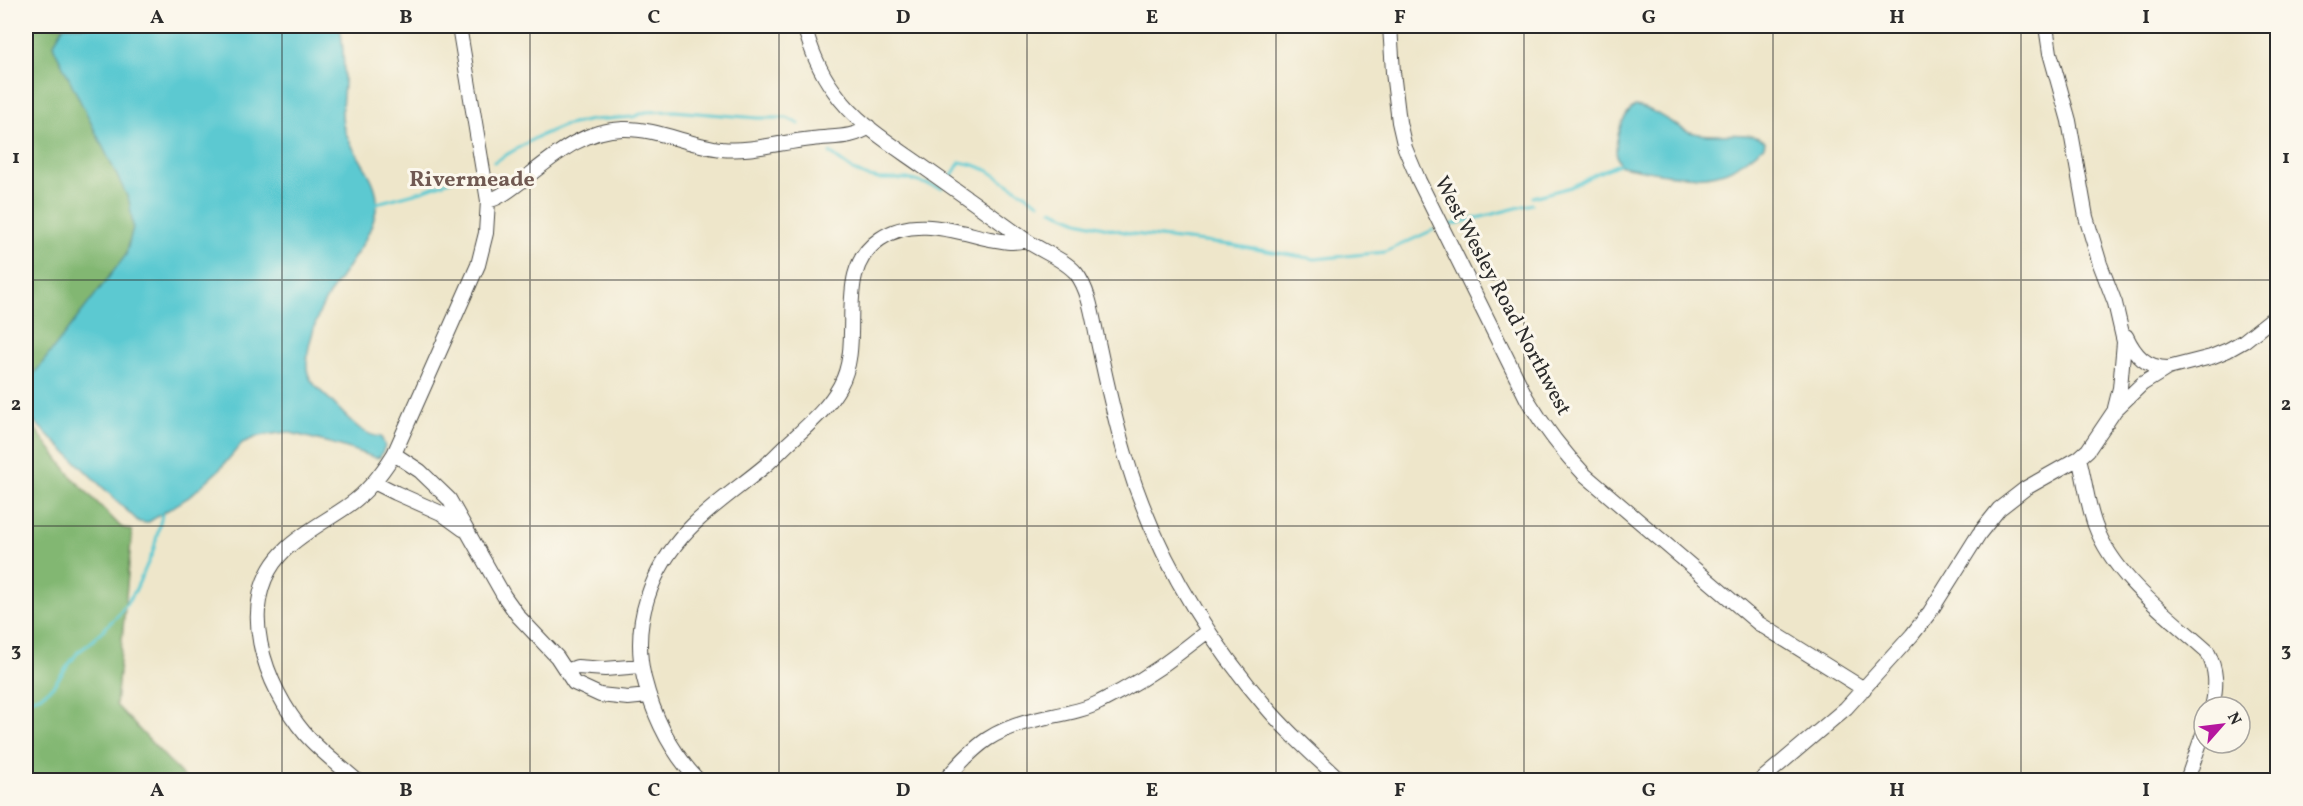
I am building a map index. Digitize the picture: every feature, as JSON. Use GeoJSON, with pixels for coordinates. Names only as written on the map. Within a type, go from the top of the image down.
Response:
{"type":"FeatureCollection","features":[{"type":"Feature","properties":{"kind":"street"},"geometry":{"type":"LineString","coordinates":[[356,780],[307,736],[282,700],[261,649],[257,612],[266,579],[284,551],[301,535],[351,504],[374,482],[394,454],[478,265],[486,233],[488,201],[459,26]]}},
{"type":"Feature","properties":{"kind":"street"},"geometry":{"type":"LineString","coordinates":[[804,26],[821,72],[849,110],[1025,240],[1067,265],[1082,283],[1090,307],[1116,425],[1136,488],[1169,565],[1208,632],[1237,672],[1269,710],[1340,780]]}},
{"type":"Feature","properties":{"kind":"street","name":"West Wesley Road Northwest"},"geometry":{"type":"LineString","coordinates":[[1390,26],[1399,122],[1405,148],[1441,228],[1527,399],[1542,423],[1585,475],[1740,609],[1797,649],[1864,689]]}},
{"type":"Feature","properties":{"kind":"street"},"geometry":{"type":"LineString","coordinates":[[2046,26],[2050,52],[2069,121],[2086,217],[2121,326],[2124,352],[2115,410]]}},
{"type":"Feature","properties":{"kind":"street"},"geometry":{"type":"LineString","coordinates":[[488,201],[505,194],[569,145],[604,131],[640,130],[709,147],[736,150],[852,135],[869,127]]}},
{"type":"Feature","properties":{"kind":"street"},"geometry":{"type":"LineString","coordinates":[[698,780],[676,755],[661,730],[648,696],[641,666],[639,634],[643,609],[650,590],[674,547],[690,528],[766,465],[816,418],[841,386],[852,346],[851,300],[855,272],[870,247],[887,234],[913,226],[943,229],[1009,243],[1025,240]]}},
{"type":"Feature","properties":{"kind":"street"},"geometry":{"type":"LineString","coordinates":[[1761,780],[1809,740],[1864,689],[1930,612],[1979,534],[1999,509],[2026,488],[2079,458],[2088,450],[2115,410],[2142,384],[2168,368],[2211,357],[2228,350],[2244,341],[2277,314]]}},
{"type":"Feature","properties":{"kind":"street"},"geometry":{"type":"LineString","coordinates":[[2121,326],[2131,348],[2139,358],[2153,366],[2168,368]]}},
{"type":"Feature","properties":{"kind":"street"},"geometry":{"type":"LineString","coordinates":[[394,454],[440,488],[519,616],[557,657],[574,683],[600,695],[628,698],[648,696]]}},
{"type":"Feature","properties":{"kind":"street"},"geometry":{"type":"LineString","coordinates":[[2079,458],[2089,506],[2104,543],[2121,568],[2138,587],[2206,651],[2213,664],[2216,679],[2214,695]]}},
{"type":"Feature","properties":{"kind":"street"},"geometry":{"type":"LineString","coordinates":[[374,482],[441,513],[465,531]]}},
{"type":"Feature","properties":{"kind":"street"},"geometry":{"type":"LineString","coordinates":[[945,780],[969,753],[998,732],[1022,723],[1079,710],[1098,703],[1145,677],[1208,632]]}},
{"type":"Feature","properties":{"kind":"street"},"geometry":{"type":"LineString","coordinates":[[566,671],[577,668],[605,669],[641,666]]}},
{"type":"Feature","properties":{"kind":"street"},"geometry":{"type":"LineString","coordinates":[[2187,780],[2196,755]]}},
{"type":"Feature","properties":{"kind":"green space"},"geometry":{"type":"Polygon","coordinates":[[[26,26],[83,26],[131,192],[138,245],[79,318],[30,422],[72,477],[121,527],[132,531],[116,705],[187,780],[26,780],[26,26]]]}},
{"type":"Feature","properties":{"kind":"water"},"geometry":{"type":"Polygon","coordinates":[[[64,26],[340,26],[344,66],[343,125],[351,145],[369,173],[377,203],[375,216],[364,242],[319,312],[310,342],[307,366],[312,382],[350,420],[367,433],[381,437],[385,446],[380,457],[376,458],[287,432],[259,436],[242,443],[220,469],[189,497],[147,523],[139,522],[26,414],[26,384],[126,255],[133,227],[129,200],[54,48],[54,43],[64,26]]]}},
{"type":"Feature","properties":{"kind":"water"},"geometry":{"type":"Polygon","coordinates":[[[1635,106],[1656,113],[1690,132],[1709,135],[1747,135],[1765,141],[1764,146],[1735,167],[1712,175],[1672,175],[1621,166],[1616,152],[1618,134],[1625,117],[1635,106]]]}},
{"type":"Feature","properties":{"kind":"waterway"},"geometry":{"type":"LineString","coordinates":[[494,162],[537,137],[563,126],[591,120],[633,117],[646,112],[674,111],[787,118],[799,124]]}},
{"type":"Feature","properties":{"kind":"waterway"},"geometry":{"type":"LineString","coordinates":[[830,153],[865,176],[879,179],[907,179],[942,188]]}},
{"type":"Feature","properties":{"kind":"waterway"},"geometry":{"type":"LineString","coordinates":[[951,177],[960,162],[974,165],[987,170],[1039,203]]}},
{"type":"Feature","properties":{"kind":"waterway"},"geometry":{"type":"LineString","coordinates":[[1533,197],[1571,187],[1619,164]]}},
{"type":"Feature","properties":{"kind":"waterway"},"geometry":{"type":"LineString","coordinates":[[377,203],[422,191],[474,172]]}},
{"type":"Feature","properties":{"kind":"waterway"},"geometry":{"type":"LineString","coordinates":[[1450,225],[1532,204]]}},
{"type":"Feature","properties":{"kind":"waterway"},"geometry":{"type":"LineString","coordinates":[[1052,210],[1078,221],[1133,234],[1231,245],[1315,259],[1385,252],[1433,230]]}},
{"type":"Feature","properties":{"kind":"waterway"},"geometry":{"type":"LineString","coordinates":[[26,700],[42,695],[53,686],[78,652],[119,614],[135,591],[153,552],[162,515]]}},
{"type":"Feature","properties":{"kind":"district","name":"Rivermeade"},"geometry":{"type":"Point","coordinates":[472,180]}}]}
